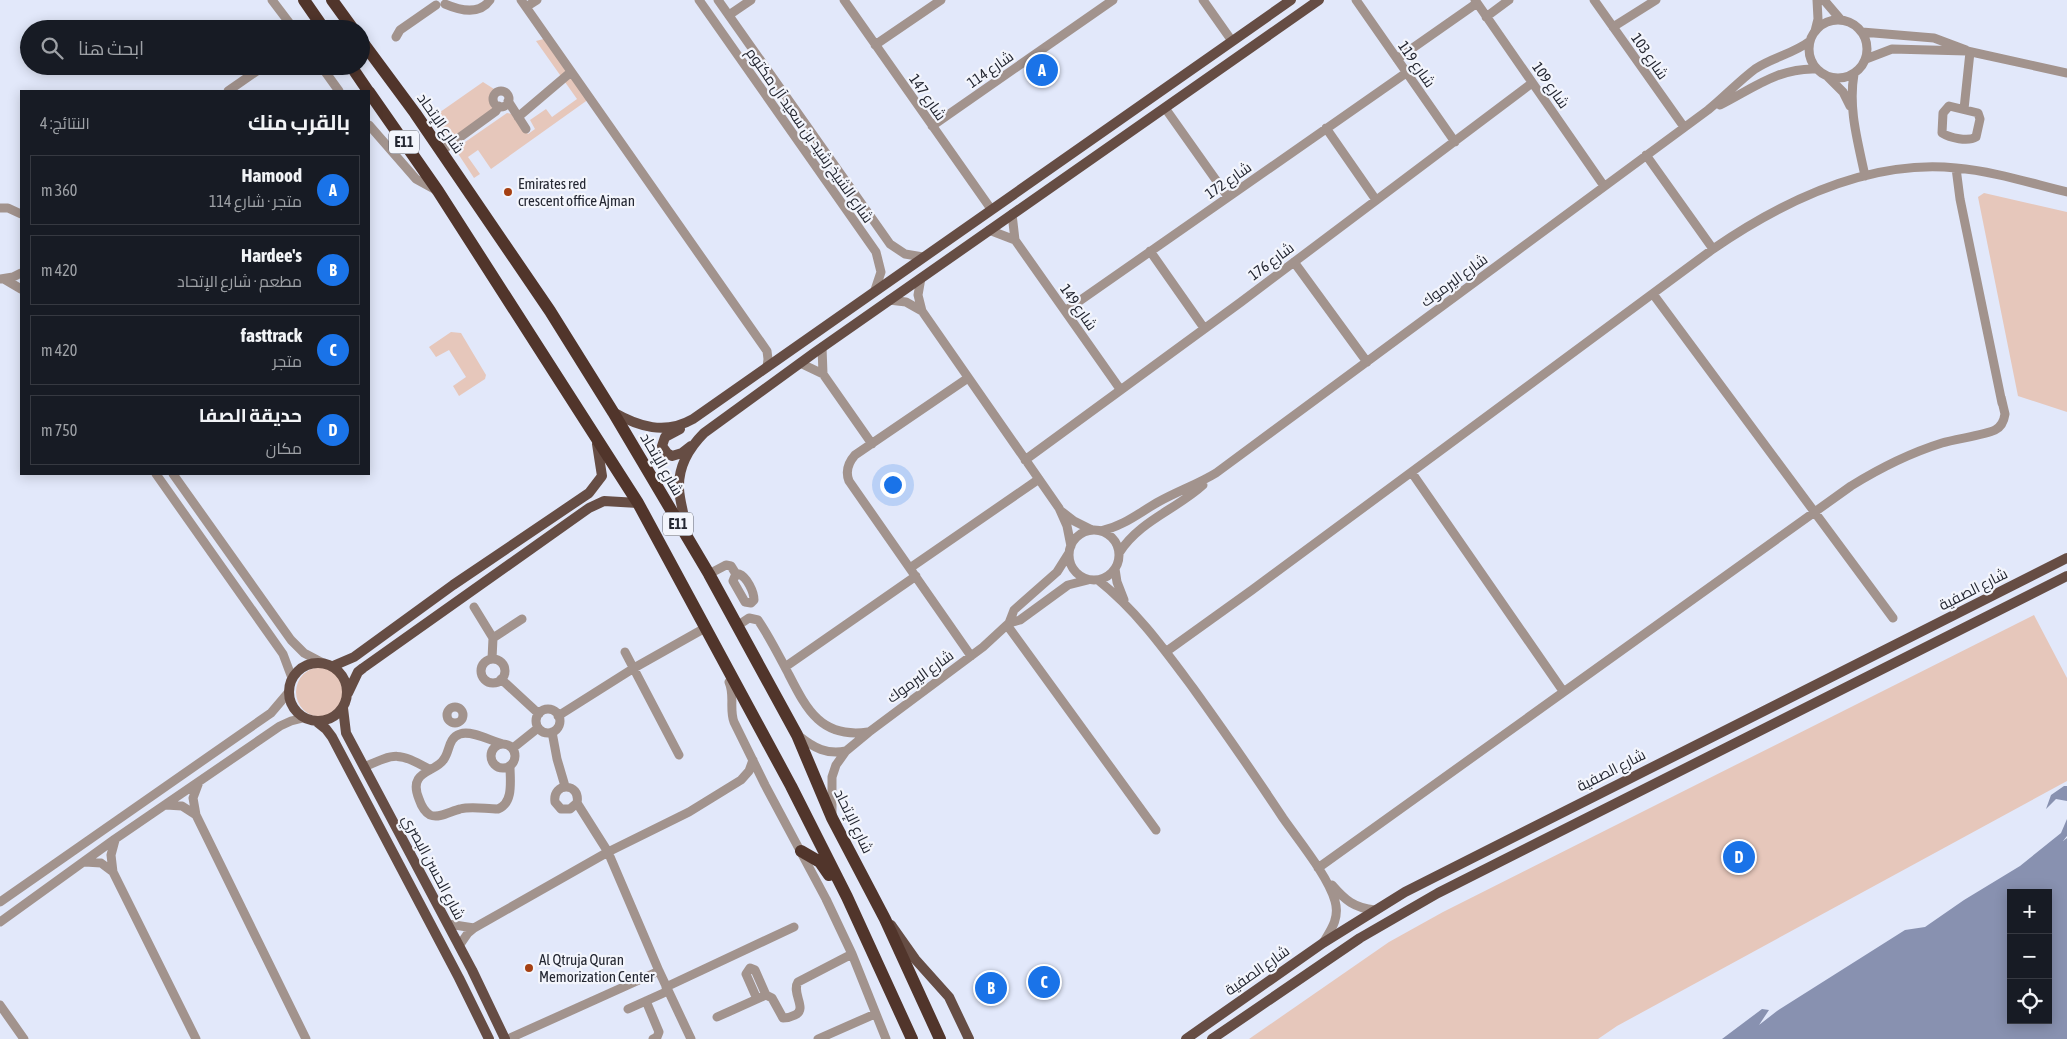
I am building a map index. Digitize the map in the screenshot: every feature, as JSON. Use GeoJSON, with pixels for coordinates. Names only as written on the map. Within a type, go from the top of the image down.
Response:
{"type":"FeatureCollection","features":[{"type":"Feature","properties":{"kind":"highway"},"geometry":{"type":"LineString","coordinates":[[304,0],[318,20]]}},
{"type":"Feature","properties":{"kind":"highway"},"geometry":{"type":"LineString","coordinates":[[332,0],[346,20]]}},
{"type":"Feature","properties":{"kind":"highway","name":"شارع الإتحاد"},"geometry":{"type":"LineString","coordinates":[[370,52],[441,151],[550,311],[613,412],[709,574],[796,735],[832,818],[885,919],[940,1039]]}},
{"type":"Feature","properties":{"kind":"highway","name":"E11"},"geometry":{"type":"LineString","coordinates":[[356,75],[367,90]]}},
{"type":"Feature","properties":{"kind":"highway","name":"E11"},"geometry":{"type":"LineString","coordinates":[[370,95],[438,192],[594,431],[638,503],[792,786],[847,897],[912,1039]]}},
{"type":"Feature","properties":{"kind":"highway"},"geometry":{"type":"LineString","coordinates":[[801,851],[820,862],[825,867],[838,891],[847,897]]}},
{"type":"Feature","properties":{"kind":"main road"},"geometry":{"type":"LineString","coordinates":[[1291,0],[875,290],[767,368],[665,437],[662,446],[667,453],[672,456],[682,453],[714,425],[822,347],[1319,0]]}},
{"type":"Feature","properties":{"kind":"main road"},"geometry":{"type":"LineString","coordinates":[[1211,56],[1209,60],[1212,68],[1220,69]]}},
{"type":"Feature","properties":{"kind":"main road"},"geometry":{"type":"LineString","coordinates":[[1004,201],[1010,206],[1012,214]]}},
{"type":"Feature","properties":{"kind":"main road"},"geometry":{"type":"LineString","coordinates":[[613,412],[646,427],[665,428],[686,423]]}},
{"type":"Feature","properties":{"kind":"main road"},"geometry":{"type":"LineString","coordinates":[[333,666],[354,657],[447,589],[589,493],[602,476],[601,457],[594,431]]}},
{"type":"Feature","properties":{"kind":"main road"},"geometry":{"type":"LineString","coordinates":[[686,538],[686,524],[679,489],[684,460],[693,445]]}},
{"type":"Feature","properties":{"kind":"main road"},"geometry":{"type":"LineString","coordinates":[[348,694],[344,678],[333,666],[321,662],[304,666],[292,678],[288,693],[293,707],[303,718],[316,721],[331,718],[343,708],[358,672],[589,508],[604,501],[638,503]]}},
{"type":"Feature","properties":{"kind":"main road","name":"شارع الصفية"},"geometry":{"type":"LineString","coordinates":[[1186,1039],[1323,943],[1375,910],[1438,875],[2067,558]]}},
{"type":"Feature","properties":{"kind":"main road","name":"شارع الصفية"},"geometry":{"type":"LineString","coordinates":[[1212,1039],[1323,962],[1368,933],[1438,893],[2067,576]]}},
{"type":"Feature","properties":{"kind":"main road","name":"شارع الحسن البصري"},"geometry":{"type":"LineString","coordinates":[[343,708],[346,733],[460,946],[507,1039]]}},
{"type":"Feature","properties":{"kind":"main road","name":"شارع الحسن البصري"},"geometry":{"type":"LineString","coordinates":[[316,721],[332,737],[459,978],[489,1039]]}},
{"type":"Feature","properties":{"kind":"main road"},"geometry":{"type":"LineString","coordinates":[[885,919],[915,959],[949,998],[969,1039]]}},
{"type":"Feature","properties":{"kind":"street"},"geometry":{"type":"LineString","coordinates":[[272,0],[285,20]]}},
{"type":"Feature","properties":{"kind":"street"},"geometry":{"type":"LineString","coordinates":[[396,37],[400,30],[440,2],[461,10],[472,11],[484,6],[490,0]]}},
{"type":"Feature","properties":{"kind":"street"},"geometry":{"type":"LineString","coordinates":[[537,0],[524,4],[767,352],[773,356],[782,357]]}},
{"type":"Feature","properties":{"kind":"street","name":"شارع الشيخ رشيد بن سعيد آل مكتوم"},"geometry":{"type":"LineString","coordinates":[[699,0],[876,252],[880,265],[880,279],[875,290]]}},
{"type":"Feature","properties":{"kind":"street","name":"شارع الشيخ رشيد بن سعيد آل مكتوم"},"geometry":{"type":"LineString","coordinates":[[718,0],[890,244],[897,250],[914,257],[923,257]]}},
{"type":"Feature","properties":{"kind":"street"},"geometry":{"type":"LineString","coordinates":[[729,15],[751,0]]}},
{"type":"Feature","properties":{"kind":"street","name":"شارع 147"},"geometry":{"type":"LineString","coordinates":[[844,0],[991,210]]}},
{"type":"Feature","properties":{"kind":"street"},"geometry":{"type":"LineString","coordinates":[[875,45],[941,0]]}},
{"type":"Feature","properties":{"kind":"street","name":"شارع 114"},"geometry":{"type":"LineString","coordinates":[[932,126],[1113,0]]}},
{"type":"Feature","properties":{"kind":"street"},"geometry":{"type":"LineString","coordinates":[[1204,0],[1232,41]]}},
{"type":"Feature","properties":{"kind":"street"},"geometry":{"type":"LineString","coordinates":[[1486,16],[1509,0]]}},
{"type":"Feature","properties":{"kind":"street","name":"شارع 103"},"geometry":{"type":"LineString","coordinates":[[1594,0],[1684,127]]}},
{"type":"Feature","properties":{"kind":"street"},"geometry":{"type":"LineString","coordinates":[[1613,27],[1656,0]]}},
{"type":"Feature","properties":{"kind":"street"},"geometry":{"type":"LineString","coordinates":[[1817,0],[1818,19],[1810,41],[1809,53],[1816,69],[1828,77],[1842,92],[1852,111]]}},
{"type":"Feature","properties":{"kind":"street"},"geometry":{"type":"LineString","coordinates":[[1824,0],[1841,20]]}},
{"type":"Feature","properties":{"kind":"street","name":"شارع 119"},"geometry":{"type":"LineString","coordinates":[[1356,1],[1455,142]]}},
{"type":"Feature","properties":{"kind":"street"},"geometry":{"type":"LineString","coordinates":[[1396,59],[1476,1]]}},
{"type":"Feature","properties":{"kind":"street","name":"شارع 109"},"geometry":{"type":"LineString","coordinates":[[1476,1],[1604,186]]}},
{"type":"Feature","properties":{"kind":"street"},"geometry":{"type":"LineString","coordinates":[[1815,31],[1827,22],[1841,20],[1849,22],[1862,32],[1867,45],[1866,59],[1854,74],[1842,78],[1828,77]]}},
{"type":"Feature","properties":{"kind":"street"},"geometry":{"type":"LineString","coordinates":[[1862,32],[1934,38],[1969,51],[2067,73]]}},
{"type":"Feature","properties":{"kind":"street","name":"شارع اليرموك"},"geometry":{"type":"LineString","coordinates":[[1119,552],[1134,534],[1184,501],[1216,473],[1708,110],[1755,69],[1793,53],[1810,41]]}},
{"type":"Feature","properties":{"kind":"street"},"geometry":{"type":"LineString","coordinates":[[1866,59],[1892,49],[1969,51]]}},
{"type":"Feature","properties":{"kind":"street"},"geometry":{"type":"LineString","coordinates":[[1964,109],[1969,51]]}},
{"type":"Feature","properties":{"kind":"street","name":"شارع اليرموك"},"geometry":{"type":"LineString","coordinates":[[1708,110],[1783,72],[1806,68],[1816,69]]}},
{"type":"Feature","properties":{"kind":"street"},"geometry":{"type":"LineString","coordinates":[[518,117],[572,72]]}},
{"type":"Feature","properties":{"kind":"street","name":"شارع 172"},"geometry":{"type":"LineString","coordinates":[[1065,311],[1406,73]]}},
{"type":"Feature","properties":{"kind":"street"},"geometry":{"type":"LineString","coordinates":[[1854,74],[1851,92],[1852,111],[1865,176]]}},
{"type":"Feature","properties":{"kind":"street"},"geometry":{"type":"LineString","coordinates":[[229,90],[251,75]]}},
{"type":"Feature","properties":{"kind":"street"},"geometry":{"type":"LineString","coordinates":[[327,75],[338,90]]}},
{"type":"Feature","properties":{"kind":"street","name":"شارع 176"},"geometry":{"type":"LineString","coordinates":[[1025,460],[1294,262],[1532,83]]}},
{"type":"Feature","properties":{"kind":"street"},"geometry":{"type":"LineString","coordinates":[[499,106],[496,105],[493,99],[495,93],[502,91],[505,92],[508,101],[526,129]]}},
{"type":"Feature","properties":{"kind":"street"},"geometry":{"type":"LineString","coordinates":[[441,151],[508,101]]}},
{"type":"Feature","properties":{"kind":"street"},"geometry":{"type":"LineString","coordinates":[[1949,106],[1964,109],[1976,111],[1980,116],[1976,137],[1971,140],[1944,135],[1941,130],[1944,110],[1949,106]]}},
{"type":"Feature","properties":{"kind":"street"},"geometry":{"type":"LineString","coordinates":[[1166,108],[1228,197]]}},
{"type":"Feature","properties":{"kind":"street"},"geometry":{"type":"LineString","coordinates":[[370,126],[416,179],[438,192]]}},
{"type":"Feature","properties":{"kind":"street"},"geometry":{"type":"LineString","coordinates":[[1326,128],[1376,200]]}},
{"type":"Feature","properties":{"kind":"street"},"geometry":{"type":"LineString","coordinates":[[1646,155],[1713,249]]}},
{"type":"Feature","properties":{"kind":"street"},"geometry":{"type":"LineString","coordinates":[[1320,871],[1563,691],[1814,511],[1870,474],[1935,445],[1998,428],[2004,419],[2005,409],[1960,199],[1956,168]]}},
{"type":"Feature","properties":{"kind":"street"},"geometry":{"type":"LineString","coordinates":[[1167,651],[1412,473],[1713,249],[1761,218],[1786,205],[1865,176],[1901,169],[1956,168],[1996,174],[2067,192]]}},
{"type":"Feature","properties":{"kind":"street"},"geometry":{"type":"LineString","coordinates":[[0,208],[20,212]]}},
{"type":"Feature","properties":{"kind":"street","name":"شارع 149"},"geometry":{"type":"LineString","coordinates":[[1012,214],[1015,240],[1120,389]]}},
{"type":"Feature","properties":{"kind":"street"},"geometry":{"type":"LineString","coordinates":[[865,237],[872,238],[876,236],[878,228]]}},
{"type":"Feature","properties":{"kind":"street"},"geometry":{"type":"LineString","coordinates":[[989,230],[1015,240]]}},
{"type":"Feature","properties":{"kind":"street"},"geometry":{"type":"LineString","coordinates":[[1150,251],[1204,328]]}},
{"type":"Feature","properties":{"kind":"street"},"geometry":{"type":"LineString","coordinates":[[1294,262],[1367,362]]}},
{"type":"Feature","properties":{"kind":"street"},"geometry":{"type":"LineString","coordinates":[[2,279],[20,273]]}},
{"type":"Feature","properties":{"kind":"street"},"geometry":{"type":"LineString","coordinates":[[921,278],[918,295],[922,311],[1059,508],[1074,522],[1113,539],[1119,552],[1115,569],[1126,604]]}},
{"type":"Feature","properties":{"kind":"street"},"geometry":{"type":"LineString","coordinates":[[2,279],[20,288]]}},
{"type":"Feature","properties":{"kind":"street"},"geometry":{"type":"LineString","coordinates":[[1653,294],[1893,618]]}},
{"type":"Feature","properties":{"kind":"street"},"geometry":{"type":"LineString","coordinates":[[889,300],[906,302],[922,311]]}},
{"type":"Feature","properties":{"kind":"street"},"geometry":{"type":"LineString","coordinates":[[822,347],[823,374]]}},
{"type":"Feature","properties":{"kind":"street"},"geometry":{"type":"LineString","coordinates":[[767,352],[767,368]]}},
{"type":"Feature","properties":{"kind":"street"},"geometry":{"type":"LineString","coordinates":[[800,363],[823,374],[872,444]]}},
{"type":"Feature","properties":{"kind":"street"},"geometry":{"type":"LineString","coordinates":[[968,378],[851,460],[848,464],[847,476],[971,656]]}},
{"type":"Feature","properties":{"kind":"street","name":"شارع اليرموك"},"geometry":{"type":"LineString","coordinates":[[1097,531],[1118,526],[1157,502],[1194,486],[1216,473]]}},
{"type":"Feature","properties":{"kind":"street"},"geometry":{"type":"LineString","coordinates":[[1412,473],[1563,691]]}},
{"type":"Feature","properties":{"kind":"street"},"geometry":{"type":"LineString","coordinates":[[157,475],[283,654],[292,678]]}},
{"type":"Feature","properties":{"kind":"street"},"geometry":{"type":"LineString","coordinates":[[174,475],[290,640],[304,653],[321,662]]}},
{"type":"Feature","properties":{"kind":"street"},"geometry":{"type":"LineString","coordinates":[[785,667],[1039,479]]}},
{"type":"Feature","properties":{"kind":"street"},"geometry":{"type":"LineString","coordinates":[[1059,508],[1066,526],[1072,567],[1082,578],[1098,580],[1105,578],[1115,569]]}},
{"type":"Feature","properties":{"kind":"street"},"geometry":{"type":"LineString","coordinates":[[1070,549],[1080,535],[1097,531]]}},
{"type":"Feature","properties":{"kind":"street","name":"شارع اليرموك"},"geometry":{"type":"LineString","coordinates":[[1008,624],[1014,610],[1057,572],[1070,549]]}},
{"type":"Feature","properties":{"kind":"street"},"geometry":{"type":"LineString","coordinates":[[709,574],[726,565],[731,566],[736,574],[733,578],[735,584],[745,602],[751,603],[755,618],[760,623],[785,667],[802,701],[819,721],[842,732],[869,732]]}},
{"type":"Feature","properties":{"kind":"street","name":"شارع اليرموك"},"geometry":{"type":"LineString","coordinates":[[832,818],[832,777],[836,765],[846,751],[971,656],[1008,624],[1020,620],[1068,585],[1088,580]]}},
{"type":"Feature","properties":{"kind":"street"},"geometry":{"type":"LineString","coordinates":[[1098,580],[1126,604],[1167,651],[1224,730],[1320,871],[1336,902],[1337,914],[1334,924],[1323,943]]}},
{"type":"Feature","properties":{"kind":"street"},"geometry":{"type":"LineString","coordinates":[[474,607],[493,638],[492,659],[483,666],[482,672],[483,677],[493,682],[501,679],[505,671],[500,661],[492,659]]}},
{"type":"Feature","properties":{"kind":"street"},"geometry":{"type":"LineString","coordinates":[[493,638],[522,618]]}},
{"type":"Feature","properties":{"kind":"street"},"geometry":{"type":"LineString","coordinates":[[737,626],[749,618],[755,618]]}},
{"type":"Feature","properties":{"kind":"street"},"geometry":{"type":"LineString","coordinates":[[1008,624],[1156,830]]}},
{"type":"Feature","properties":{"kind":"street"},"geometry":{"type":"LineString","coordinates":[[558,716],[634,668],[705,628]]}},
{"type":"Feature","properties":{"kind":"street"},"geometry":{"type":"LineString","coordinates":[[718,651],[720,663],[732,691],[732,715],[765,785],[801,851],[852,954],[886,1039]]}},
{"type":"Feature","properties":{"kind":"street"},"geometry":{"type":"LineString","coordinates":[[625,652],[680,755]]}},
{"type":"Feature","properties":{"kind":"street"},"geometry":{"type":"LineString","coordinates":[[501,679],[539,714]]}},
{"type":"Feature","properties":{"kind":"street"},"geometry":{"type":"LineString","coordinates":[[0,902],[271,713],[288,693]]}},
{"type":"Feature","properties":{"kind":"street"},"geometry":{"type":"LineString","coordinates":[[543,710],[554,712],[558,716],[559,725],[552,732],[543,732],[538,728],[536,722],[543,710]]}},
{"type":"Feature","properties":{"kind":"street"},"geometry":{"type":"LineString","coordinates":[[0,922],[115,839],[280,726],[291,720],[303,718]]}},
{"type":"Feature","properties":{"kind":"street"},"geometry":{"type":"LineString","coordinates":[[462,720],[468,725],[469,733]]}},
{"type":"Feature","properties":{"kind":"street"},"geometry":{"type":"LineString","coordinates":[[513,748],[538,728]]}},
{"type":"Feature","properties":{"kind":"street"},"geometry":{"type":"LineString","coordinates":[[552,732],[565,786]]}},
{"type":"Feature","properties":{"kind":"street"},"geometry":{"type":"LineString","coordinates":[[461,733],[469,733],[500,743],[508,744],[513,748],[515,759],[510,766],[508,800],[502,807],[498,809],[465,808],[436,816],[426,811],[416,790],[418,781],[422,774],[445,759],[451,741],[455,736],[461,733]]}},
{"type":"Feature","properties":{"kind":"street"},"geometry":{"type":"LineString","coordinates":[[796,735],[814,747],[828,752],[846,751]]}},
{"type":"Feature","properties":{"kind":"street"},"geometry":{"type":"LineString","coordinates":[[500,743],[491,752],[492,761],[498,767],[506,768],[510,766]]}},
{"type":"Feature","properties":{"kind":"street"},"geometry":{"type":"LineString","coordinates":[[364,767],[397,755],[407,757],[429,769]]}},
{"type":"Feature","properties":{"kind":"street"},"geometry":{"type":"LineString","coordinates":[[460,946],[468,933],[474,928],[608,852],[689,812],[741,780],[749,771],[753,760]]}},
{"type":"Feature","properties":{"kind":"street"},"geometry":{"type":"LineString","coordinates":[[741,780],[754,780],[765,785]]}},
{"type":"Feature","properties":{"kind":"street"},"geometry":{"type":"LineString","coordinates":[[199,782],[193,798],[196,815],[306,1039]]}},
{"type":"Feature","properties":{"kind":"street"},"geometry":{"type":"LineString","coordinates":[[565,786],[571,787],[575,791],[578,797],[577,802],[573,807],[567,809],[557,805],[554,799],[559,788],[565,786]]}},
{"type":"Feature","properties":{"kind":"street"},"geometry":{"type":"LineString","coordinates":[[577,802],[608,852],[659,971],[691,1039]]}},
{"type":"Feature","properties":{"kind":"street"},"geometry":{"type":"LineString","coordinates":[[166,805],[182,806],[196,815]]}},
{"type":"Feature","properties":{"kind":"street"},"geometry":{"type":"LineString","coordinates":[[115,839],[111,855],[113,872],[196,1039]]}},
{"type":"Feature","properties":{"kind":"street"},"geometry":{"type":"LineString","coordinates":[[85,862],[100,863],[113,872]]}},
{"type":"Feature","properties":{"kind":"street"},"geometry":{"type":"LineString","coordinates":[[1320,871],[1346,900],[1360,908],[1375,910]]}},
{"type":"Feature","properties":{"kind":"street"},"geometry":{"type":"LineString","coordinates":[[448,924],[474,928]]}},
{"type":"Feature","properties":{"kind":"street"},"geometry":{"type":"LineString","coordinates":[[628,1009],[794,927]]}},
{"type":"Feature","properties":{"kind":"street"},"geometry":{"type":"LineString","coordinates":[[757,999],[746,974],[750,968],[755,970],[766,995],[772,998],[783,1018],[796,1015],[801,1008],[795,990],[798,982],[852,954]]}},
{"type":"Feature","properties":{"kind":"street"},"geometry":{"type":"LineString","coordinates":[[507,1039],[659,971]]}},
{"type":"Feature","properties":{"kind":"street"},"geometry":{"type":"LineString","coordinates":[[717,1017],[766,995]]}},
{"type":"Feature","properties":{"kind":"street"},"geometry":{"type":"LineString","coordinates":[[646,1001],[659,1032],[657,1037],[653,1039]]}},
{"type":"Feature","properties":{"kind":"street"},"geometry":{"type":"LineString","coordinates":[[0,1005],[24,1039]]}},
{"type":"Feature","properties":{"kind":"street"},"geometry":{"type":"LineString","coordinates":[[818,1039],[875,1014]]}},
{"type":"Feature","properties":{"kind":"shaded area"},"geometry":{"type":"Polygon","coordinates":[[[547,38],[589,99],[491,169],[478,150],[468,157],[480,174],[474,178],[455,149],[507,113],[513,114],[528,134],[535,129],[530,120],[546,109],[552,117],[577,99],[536,41],[547,38]]]}},
{"type":"Feature","properties":{"kind":"shaded area"},"geometry":{"type":"Polygon","coordinates":[[[483,82],[494,89],[491,99],[496,109],[450,142],[433,117],[483,82]]]}},
{"type":"Feature","properties":{"kind":"shaded area"},"geometry":{"type":"Polygon","coordinates":[[[1984,193],[2067,212],[2067,412],[2018,396],[1978,197],[1984,193]]]}},
{"type":"Feature","properties":{"kind":"shaded area"},"geometry":{"type":"Polygon","coordinates":[[[451,332],[461,333],[486,375],[485,379],[459,396],[453,386],[466,377],[449,350],[436,357],[429,347],[451,332]]]}},
{"type":"Feature","properties":{"kind":"shaded area"},"geometry":{"type":"Polygon","coordinates":[[[2034,615],[2067,678],[2067,781],[1617,1026],[1598,1039],[1249,1039],[1389,942],[1443,912],[2034,615]]]}},
{"type":"Feature","properties":{"kind":"shaded area"},"geometry":{"type":"Polygon","coordinates":[[[321,667],[339,674],[346,692],[339,710],[321,717],[303,710],[296,692],[303,674],[321,667]]]}},
{"type":"Feature","properties":{"kind":"water"},"geometry":{"type":"Polygon","coordinates":[[[2067,786],[2067,801],[2056,799],[2046,809],[2051,795],[2067,786]]]}},
{"type":"Feature","properties":{"kind":"water"},"geometry":{"type":"Polygon","coordinates":[[[2067,819],[2067,836],[2063,841],[2067,838],[2067,1039],[1722,1039],[1762,1009],[1769,1010],[1759,1025],[1777,1011],[1905,930],[1925,927],[1964,900],[2020,866],[2061,833],[2067,819]]]}},
{"type":"Feature","properties":{"kind":"place","name":"Hamood"},"geometry":{"type":"Point","coordinates":[1042,70]}},
{"type":"Feature","properties":{"kind":"place","name":"Emirates red crescent office Ajman"},"geometry":{"type":"Point","coordinates":[508,192]}},
{"type":"Feature","properties":{"kind":"place","name":"حديقة الصفا"},"geometry":{"type":"Point","coordinates":[1739,857]}},
{"type":"Feature","properties":{"kind":"place","name":"Al Qtruja Quran Memorization Center"},"geometry":{"type":"Point","coordinates":[529,968]}},
{"type":"Feature","properties":{"kind":"place","name":"fasttrack"},"geometry":{"type":"Point","coordinates":[1044,982]}},
{"type":"Feature","properties":{"kind":"place","name":"Hardee's"},"geometry":{"type":"Point","coordinates":[991,988]}}]}
